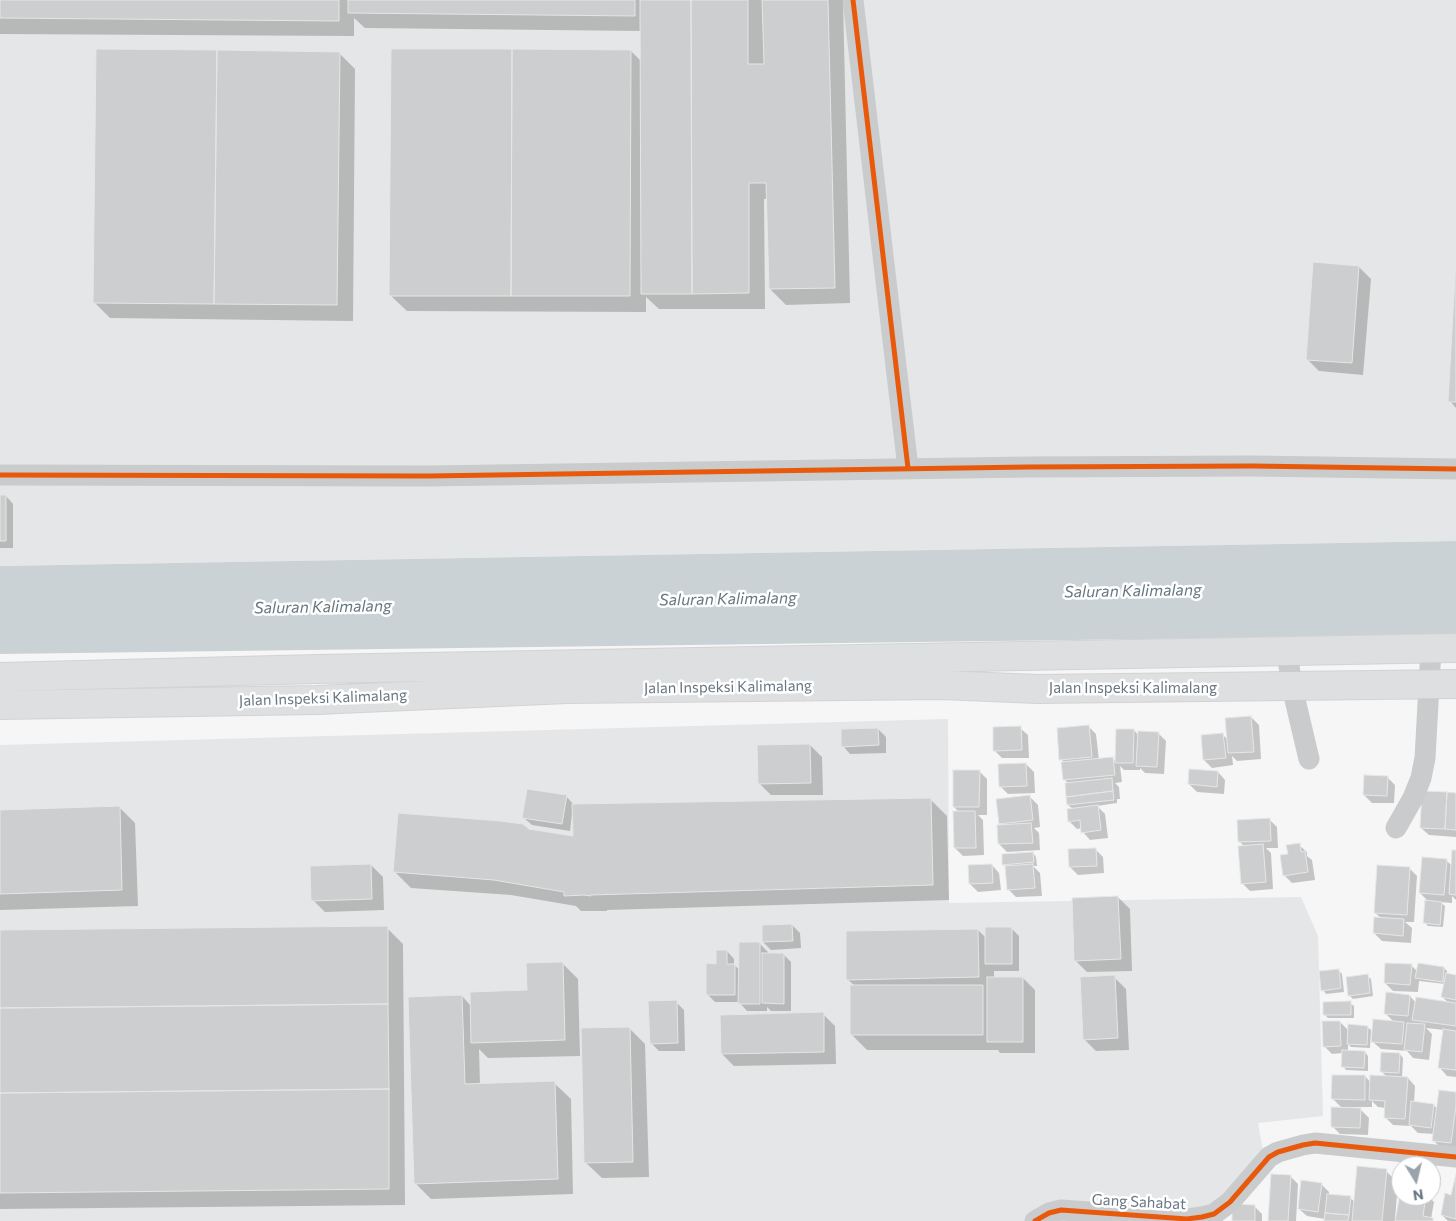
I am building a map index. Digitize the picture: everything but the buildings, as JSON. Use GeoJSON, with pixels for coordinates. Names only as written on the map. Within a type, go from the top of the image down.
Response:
{"type":"FeatureCollection","features":[{"type":"Feature","properties":{"kind":"main road","name":"Jalan Inspeksi Kalimalang"},"geometry":{"type":"LineString","coordinates":[[0,677],[1444,648]]}},
{"type":"Feature","properties":{"kind":"main road"},"geometry":{"type":"LineString","coordinates":[[317,670],[317,700]]}},
{"type":"Feature","properties":{"kind":"main road"},"geometry":{"type":"LineString","coordinates":[[156,674],[157,703]]}},
{"type":"Feature","properties":{"kind":"main road","name":"Jalan Inspeksi Kalimalang"},"geometry":{"type":"LineString","coordinates":[[0,705],[317,700],[567,689],[941,685],[1038,689],[1456,684]]}},
{"type":"Feature","properties":{"kind":"street"},"geometry":{"type":"LineString","coordinates":[[853,0],[908,468]]}},
{"type":"Feature","properties":{"kind":"street"},"geometry":{"type":"LineString","coordinates":[[0,475],[428,476],[908,468],[1252,466],[1456,469]]}},
{"type":"Feature","properties":{"kind":"street"},"geometry":{"type":"LineString","coordinates":[[1396,828],[1413,798],[1421,778],[1426,758],[1429,685],[1444,648]]}},
{"type":"Feature","properties":{"kind":"street"},"geometry":{"type":"LineString","coordinates":[[1287,652],[1292,687],[1309,759]]}},
{"type":"Feature","properties":{"kind":"street","name":"Gang Sahabat"},"geometry":{"type":"LineString","coordinates":[[1035,1221],[1049,1213],[1061,1210],[1188,1218],[1214,1214],[1223,1215],[1230,1202],[1269,1158],[1278,1152],[1315,1143],[1456,1157]]}},
{"type":"Feature","properties":{"kind":"shaded area"},"geometry":{"type":"Polygon","coordinates":[[[0,0],[1456,0],[1456,541],[0,566],[0,0]]]}},
{"type":"Feature","properties":{"kind":"shaded area"},"geometry":{"type":"Polygon","coordinates":[[[948,719],[949,903],[1301,897],[1318,936],[1323,1116],[1258,1123],[1266,1167],[1222,1221],[0,1221],[0,745],[948,719]]]}},
{"type":"Feature","properties":{"kind":"water","name":"Saluran Kalimalang"},"geometry":{"type":"Polygon","coordinates":[[[1456,541],[1456,635],[0,654],[0,566],[1456,541]]]}},
{"type":"Feature","properties":{"kind":"cycle path"},"geometry":{"type":"LineString","coordinates":[[853,0],[908,468]]}},
{"type":"Feature","properties":{"kind":"cycle path"},"geometry":{"type":"LineString","coordinates":[[0,475],[428,476],[1028,467],[1252,466],[1456,469]]}},
{"type":"Feature","properties":{"kind":"cycle path"},"geometry":{"type":"LineString","coordinates":[[1035,1221],[1049,1213],[1061,1210],[1187,1219],[1214,1214],[1230,1202],[1269,1157],[1278,1152],[1315,1143],[1456,1157]]}}]}
